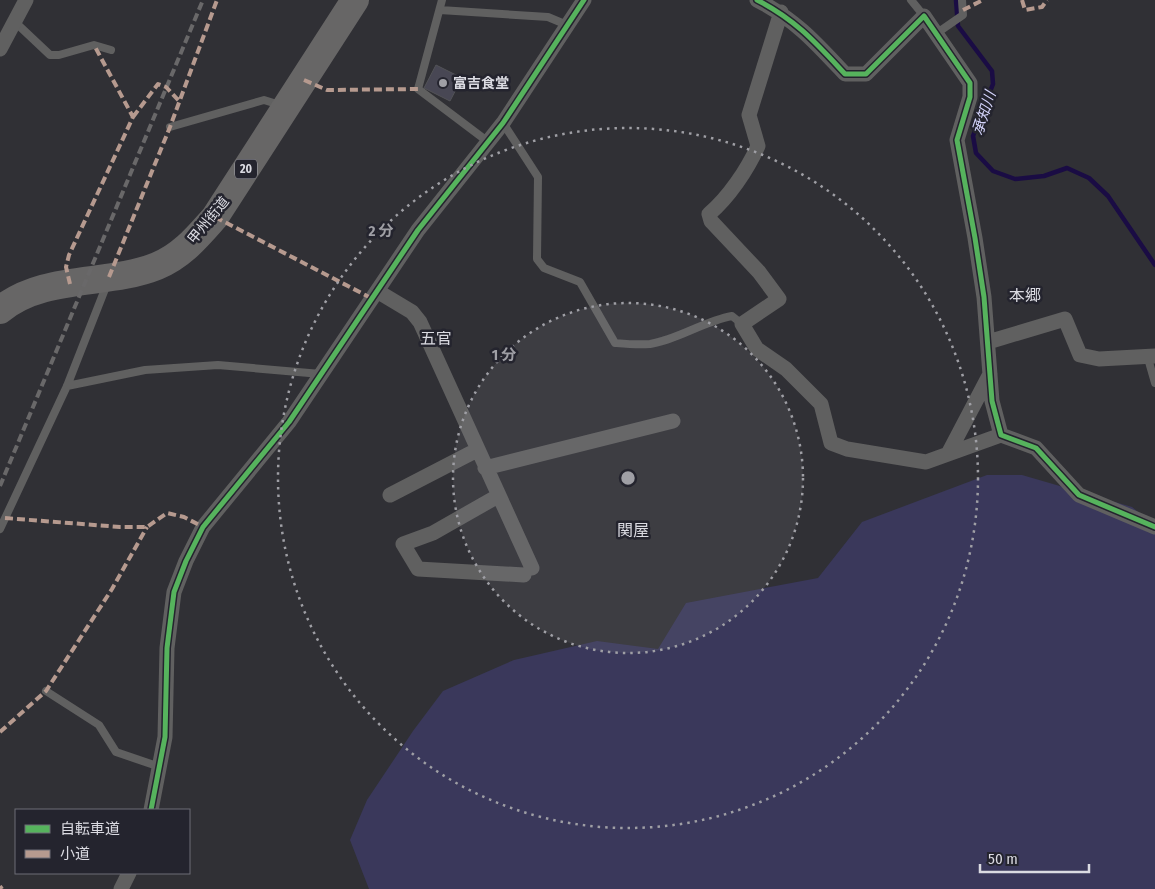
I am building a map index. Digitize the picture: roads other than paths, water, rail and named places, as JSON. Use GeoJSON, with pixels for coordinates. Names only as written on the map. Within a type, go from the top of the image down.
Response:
{"type":"FeatureCollection","features":[{"type":"Feature","properties":{"kind":"highway","name":"甲州街道"},"geometry":{"type":"LineString","coordinates":[[0,310],[24,296],[47,288],[157,266],[176,256],[195,240],[215,217],[355,0]]}},
{"type":"Feature","properties":{"kind":"street"},"geometry":{"type":"LineString","coordinates":[[0,49],[26,0]]}},
{"type":"Feature","properties":{"kind":"street"},"geometry":{"type":"LineString","coordinates":[[151,809],[165,737],[168,624],[174,592],[186,561],[203,528],[289,422],[418,230],[503,123],[584,0]]}},
{"type":"Feature","properties":{"kind":"street"},"geometry":{"type":"LineString","coordinates":[[757,0],[781,12],[802,28],[845,74],[856,76],[866,74],[924,16],[970,83],[970,97],[956,140],[976,238],[988,342],[992,401],[1001,435]]}},
{"type":"Feature","properties":{"kind":"street"},"geometry":{"type":"LineString","coordinates":[[781,12],[749,115],[758,146],[753,158],[720,205],[709,214],[711,221],[759,272],[779,299],[742,324],[757,349],[786,369],[821,404],[831,443],[847,449],[909,461],[926,462],[1001,435],[1036,448],[1079,495],[1155,527]]}},
{"type":"Feature","properties":{"kind":"street"},"geometry":{"type":"LineString","coordinates":[[377,291],[412,312],[420,322],[498,496],[528,572],[418,570],[403,544],[433,533],[498,496]]}},
{"type":"Feature","properties":{"kind":"street"},"geometry":{"type":"LineString","coordinates":[[988,342],[1065,319],[1080,355],[1099,359],[1151,356]]}},
{"type":"Feature","properties":{"kind":"street"},"geometry":{"type":"LineString","coordinates":[[948,454],[990,374]]}},
{"type":"Feature","properties":{"kind":"street"},"geometry":{"type":"LineString","coordinates":[[485,468],[672,421]]}},
{"type":"Feature","properties":{"kind":"street"},"geometry":{"type":"LineString","coordinates":[[390,495],[477,450]]}},
{"type":"Feature","properties":{"kind":"street"},"geometry":{"type":"LineString","coordinates":[[121,889],[128,874]]}},
{"type":"Feature","properties":{"kind":"lane"},"geometry":{"type":"LineString","coordinates":[[442,0],[418,89],[487,141]]}},
{"type":"Feature","properties":{"kind":"lane"},"geometry":{"type":"LineString","coordinates":[[911,0],[924,16]]}},
{"type":"Feature","properties":{"kind":"lane"},"geometry":{"type":"LineString","coordinates":[[937,33],[963,16],[962,0]]}},
{"type":"Feature","properties":{"kind":"lane"},"geometry":{"type":"LineString","coordinates":[[440,10],[548,17],[567,26]]}},
{"type":"Feature","properties":{"kind":"lane"},"geometry":{"type":"LineString","coordinates":[[14,22],[50,55],[59,55],[94,45],[111,50]]}},
{"type":"Feature","properties":{"kind":"lane"},"geometry":{"type":"LineString","coordinates":[[170,127],[264,100],[287,107]]}},
{"type":"Feature","properties":{"kind":"lane"},"geometry":{"type":"LineString","coordinates":[[503,123],[538,177],[536,259],[544,268],[580,282],[615,343],[652,344],[718,319],[732,316],[742,324]]}},
{"type":"Feature","properties":{"kind":"lane"},"geometry":{"type":"LineString","coordinates":[[0,528],[67,386],[90,280]]}},
{"type":"Feature","properties":{"kind":"lane"},"geometry":{"type":"LineString","coordinates":[[1151,356],[1155,382]]}},
{"type":"Feature","properties":{"kind":"lane"},"geometry":{"type":"LineString","coordinates":[[67,386],[145,370],[218,365],[323,374]]}},
{"type":"Feature","properties":{"kind":"lane"},"geometry":{"type":"LineString","coordinates":[[46,691],[99,726],[116,752],[160,767]]}},
{"type":"Feature","properties":{"kind":"waterway","name":"承知川"},"geometry":{"type":"LineString","coordinates":[[956,0],[958,26],[992,71],[993,84],[973,136],[976,153],[993,171],[1015,179],[1044,176],[1067,168],[1089,178],[1108,196],[1155,265]]}},
{"type":"Feature","properties":{"kind":"railway"},"geometry":{"type":"LineString","coordinates":[[0,486],[203,0]]}},
{"type":"Feature","properties":{"kind":"place","name":"富吉食堂"},"geometry":{"type":"Point","coordinates":[443,83]}},
{"type":"Feature","properties":{"kind":"district","name":"本郷"},"geometry":{"type":"Point","coordinates":[1025,295]}},
{"type":"Feature","properties":{"kind":"district","name":"五官"},"geometry":{"type":"Point","coordinates":[436,338]}},
{"type":"Feature","properties":{"kind":"district","name":"関屋"},"geometry":{"type":"Point","coordinates":[633,530]}}]}
